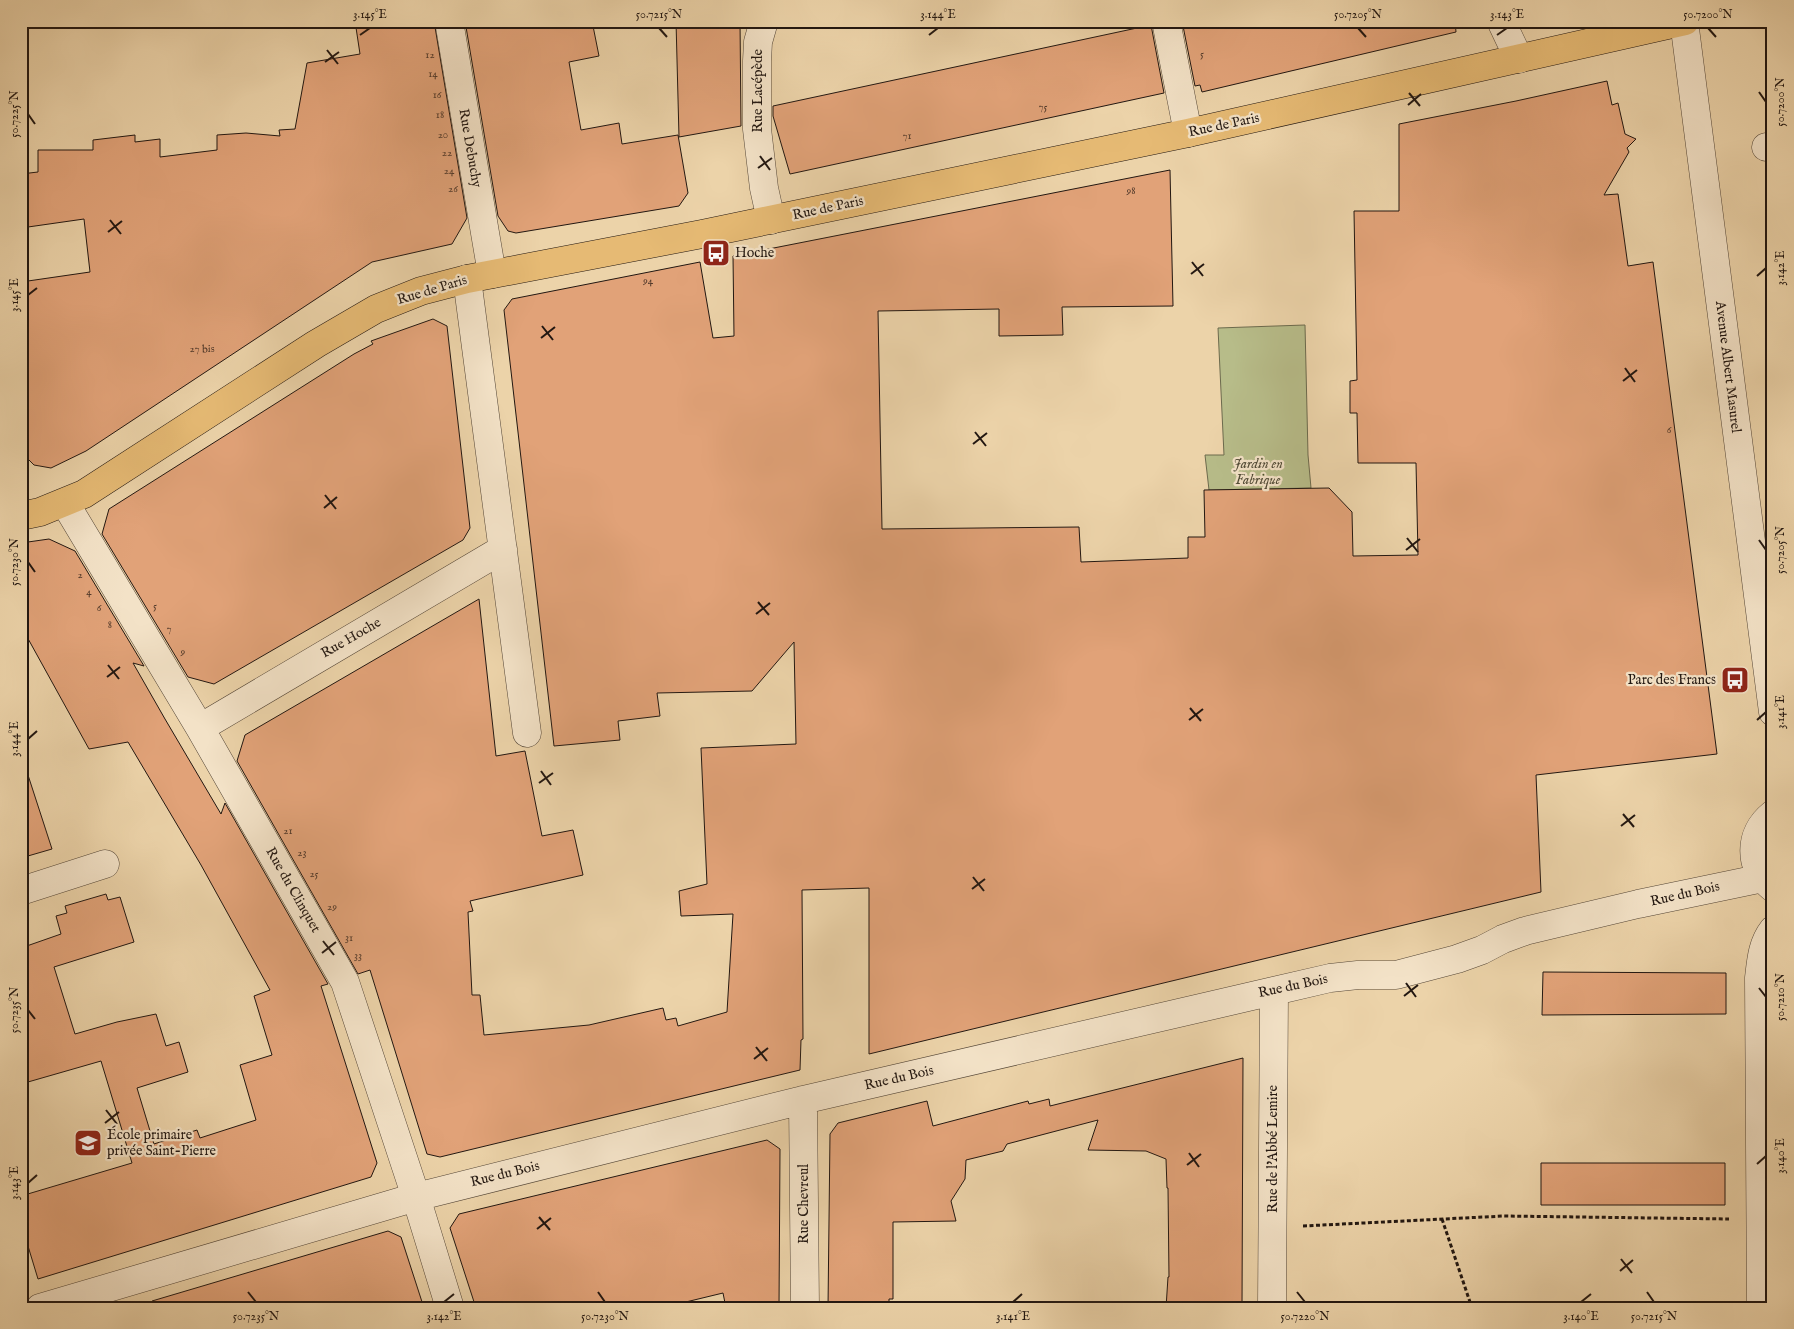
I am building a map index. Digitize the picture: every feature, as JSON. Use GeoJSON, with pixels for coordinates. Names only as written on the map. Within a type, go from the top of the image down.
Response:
{"type":"FeatureCollection","features":[{"type":"Feature","properties":{"kind":"main road","name":"Rue de Paris"},"geometry":{"type":"LineString","coordinates":[[21,516],[40,512],[65,503],[104,482],[316,344],[346,326],[399,299],[480,276],[771,220],[1188,133],[1684,21]]}},
{"type":"Feature","properties":{"kind":"street","name":"Rue Debuchy"},"geometry":{"type":"LineString","coordinates":[[449,21],[480,276]]}},
{"type":"Feature","properties":{"kind":"street","name":"Rue Lacépède"},"geometry":{"type":"LineString","coordinates":[[764,21],[758,42],[757,129],[764,188],[771,220]]}},
{"type":"Feature","properties":{"kind":"street"},"geometry":{"type":"LineString","coordinates":[[1166,21],[1188,133]]}},
{"type":"Feature","properties":{"kind":"street"},"geometry":{"type":"LineString","coordinates":[[1501,21],[1519,59]]}},
{"type":"Feature","properties":{"kind":"street","name":"Avenue Albert Masurel"},"geometry":{"type":"LineString","coordinates":[[1684,21],[1773,712]]}},
{"type":"Feature","properties":{"kind":"street"},"geometry":{"type":"LineString","coordinates":[[480,276],[503,549],[527,733]]}},
{"type":"Feature","properties":{"kind":"street","name":"Rue du Clinquet"},"geometry":{"type":"LineString","coordinates":[[65,503],[200,728],[345,982],[416,1196],[450,1308]]}},
{"type":"Feature","properties":{"kind":"street","name":"Rue Hoche"},"geometry":{"type":"LineString","coordinates":[[200,728],[503,549]]}},
{"type":"Feature","properties":{"kind":"street"},"geometry":{"type":"LineString","coordinates":[[1768,883],[1754,859],[1754,844],[1758,831],[1773,814]]}},
{"type":"Feature","properties":{"kind":"street"},"geometry":{"type":"LineString","coordinates":[[21,891],[105,864]]}},
{"type":"Feature","properties":{"kind":"street","name":"Rue du Bois"},"geometry":{"type":"LineString","coordinates":[[40,1308],[416,1196],[803,1100],[1330,978],[1358,974],[1396,975],[1457,959],[1525,931],[1728,884],[1768,883]]}},
{"type":"Feature","properties":{"kind":"street"},"geometry":{"type":"LineString","coordinates":[[1761,1308],[1759,978],[1762,952],[1773,930]]}},
{"type":"Feature","properties":{"kind":"street","name":"Rue de l'Abbé Lemire"},"geometry":{"type":"LineString","coordinates":[[1272,1308],[1274,990]]}},
{"type":"Feature","properties":{"kind":"street","name":"Rue Chevreul"},"geometry":{"type":"LineString","coordinates":[[803,1100],[804,1308]]}},
{"type":"Feature","properties":{"kind":"path"},"geometry":{"type":"LineString","coordinates":[[1272,1228],[1504,1216],[1760,1219]]}},
{"type":"Feature","properties":{"kind":"path"},"geometry":{"type":"LineString","coordinates":[[1442,1220],[1472,1308]]}},
{"type":"Feature","properties":{"kind":"green space","name":"Jardin en Fabrique"},"geometry":{"type":"Polygon","coordinates":[[[1305,325],[1308,455],[1311,488],[1209,490],[1205,455],[1224,455],[1218,328],[1305,325]]]}},
{"type":"Feature","properties":{"kind":"building"},"geometry":{"type":"Polygon","coordinates":[[[355,21],[434,21],[467,218],[452,244],[372,262],[86,451],[51,468],[34,465],[21,452],[21,282],[90,272],[84,219],[21,228],[21,174],[38,172],[38,150],[93,150],[93,140],[135,135],[135,142],[160,139],[160,157],[217,150],[217,135],[246,133],[280,136],[279,130],[295,129],[307,63],[360,54],[355,21]]]}},
{"type":"Feature","properties":{"kind":"building"},"geometry":{"type":"Polygon","coordinates":[[[465,21],[592,21],[599,56],[569,62],[581,130],[619,123],[622,144],[678,135],[688,193],[679,206],[516,233],[508,231],[498,216],[465,21]]]}},
{"type":"Feature","properties":{"kind":"building"},"geometry":{"type":"Polygon","coordinates":[[[676,21],[740,21],[741,126],[679,137],[676,21]]]}},
{"type":"Feature","properties":{"kind":"building"},"geometry":{"type":"Polygon","coordinates":[[[1182,21],[1455,21],[1456,32],[1202,92],[1200,85],[1195,86],[1182,21]]]}},
{"type":"Feature","properties":{"kind":"building"},"geometry":{"type":"Polygon","coordinates":[[[1151,25],[1164,93],[790,174],[773,116],[773,106],[1151,25]]]}},
{"type":"Feature","properties":{"kind":"building"},"geometry":{"type":"Polygon","coordinates":[[[1607,81],[1612,105],[1618,103],[1625,134],[1636,139],[1627,148],[1629,152],[1604,195],[1618,194],[1628,266],[1653,262],[1717,754],[1536,775],[1541,892],[869,1054],[869,888],[802,890],[803,1039],[801,1040],[800,1070],[440,1157],[427,1154],[370,970],[358,974],[237,761],[245,735],[479,599],[496,756],[525,751],[542,836],[573,830],[583,875],[470,901],[473,911],[468,912],[472,995],[480,995],[484,1035],[589,1025],[663,1008],[666,1020],[676,1018],[678,1026],[727,1012],[733,914],[681,916],[679,891],[707,884],[701,748],[796,744],[794,642],[752,691],[657,693],[660,716],[618,721],[620,740],[554,746],[504,310],[512,299],[700,262],[713,338],[734,336],[733,256],[1170,170],[1173,306],[1062,307],[1063,335],[999,336],[999,309],[878,311],[882,529],[1079,527],[1081,562],[1188,558],[1188,537],[1205,537],[1204,490],[1329,488],[1352,512],[1353,556],[1418,555],[1416,463],[1358,463],[1357,413],[1350,413],[1350,381],[1357,380],[1354,211],[1399,211],[1399,124],[1607,81]]]}},
{"type":"Feature","properties":{"kind":"building"},"geometry":{"type":"Polygon","coordinates":[[[433,319],[447,326],[470,528],[463,540],[214,684],[188,677],[102,534],[109,509],[354,354],[373,344],[371,341],[433,319]]]}},
{"type":"Feature","properties":{"kind":"building"},"geometry":{"type":"Polygon","coordinates":[[[49,539],[75,551],[144,666],[133,663],[165,719],[221,814],[225,803],[328,984],[321,986],[377,1163],[371,1177],[38,1279],[21,1223],[21,1196],[132,1163],[101,1061],[21,1084],[21,948],[61,934],[56,916],[67,913],[65,906],[106,894],[108,900],[120,897],[134,942],[54,967],[75,1034],[117,1022],[156,1014],[166,1046],[179,1042],[188,1072],[137,1088],[154,1144],[197,1130],[200,1138],[256,1120],[240,1065],[272,1055],[254,996],[270,990],[201,865],[128,742],[89,749],[21,626],[21,543],[49,539]]]}},
{"type":"Feature","properties":{"kind":"building"},"geometry":{"type":"Polygon","coordinates":[[[27,772],[52,849],[21,858],[21,773],[27,772]]]}},
{"type":"Feature","properties":{"kind":"building"},"geometry":{"type":"Polygon","coordinates":[[[1543,972],[1726,973],[1726,1014],[1542,1015],[1543,972]]]}},
{"type":"Feature","properties":{"kind":"building"},"geometry":{"type":"Polygon","coordinates":[[[1243,1058],[1242,1308],[1166,1308],[1169,1277],[1166,1159],[1146,1151],[1088,1150],[1098,1120],[1007,1144],[1003,1151],[966,1160],[965,1179],[951,1201],[956,1221],[893,1222],[893,1299],[889,1299],[889,1308],[828,1308],[830,1134],[838,1123],[927,1101],[933,1126],[1028,1101],[1029,1104],[1049,1099],[1050,1106],[1243,1058]]]}},
{"type":"Feature","properties":{"kind":"building"},"geometry":{"type":"Polygon","coordinates":[[[767,1140],[780,1149],[779,1308],[726,1308],[723,1293],[661,1308],[476,1308],[450,1228],[459,1214],[767,1140]]]}},
{"type":"Feature","properties":{"kind":"building"},"geometry":{"type":"Polygon","coordinates":[[[1541,1163],[1725,1163],[1725,1205],[1541,1205],[1541,1163]]]}},
{"type":"Feature","properties":{"kind":"building"},"geometry":{"type":"Polygon","coordinates":[[[388,1231],[401,1237],[424,1308],[153,1308],[152,1301],[388,1231]]]}},
{"type":"Feature","properties":{"kind":"place","name":"Hoche"},"geometry":{"type":"Point","coordinates":[716,253]}},
{"type":"Feature","properties":{"kind":"place","name":"Parc des Francs"},"geometry":{"type":"Point","coordinates":[1735,680]}},
{"type":"Feature","properties":{"kind":"place","name":"École primaire privée Saint-Pierre"},"geometry":{"type":"Point","coordinates":[88,1143]}}]}
